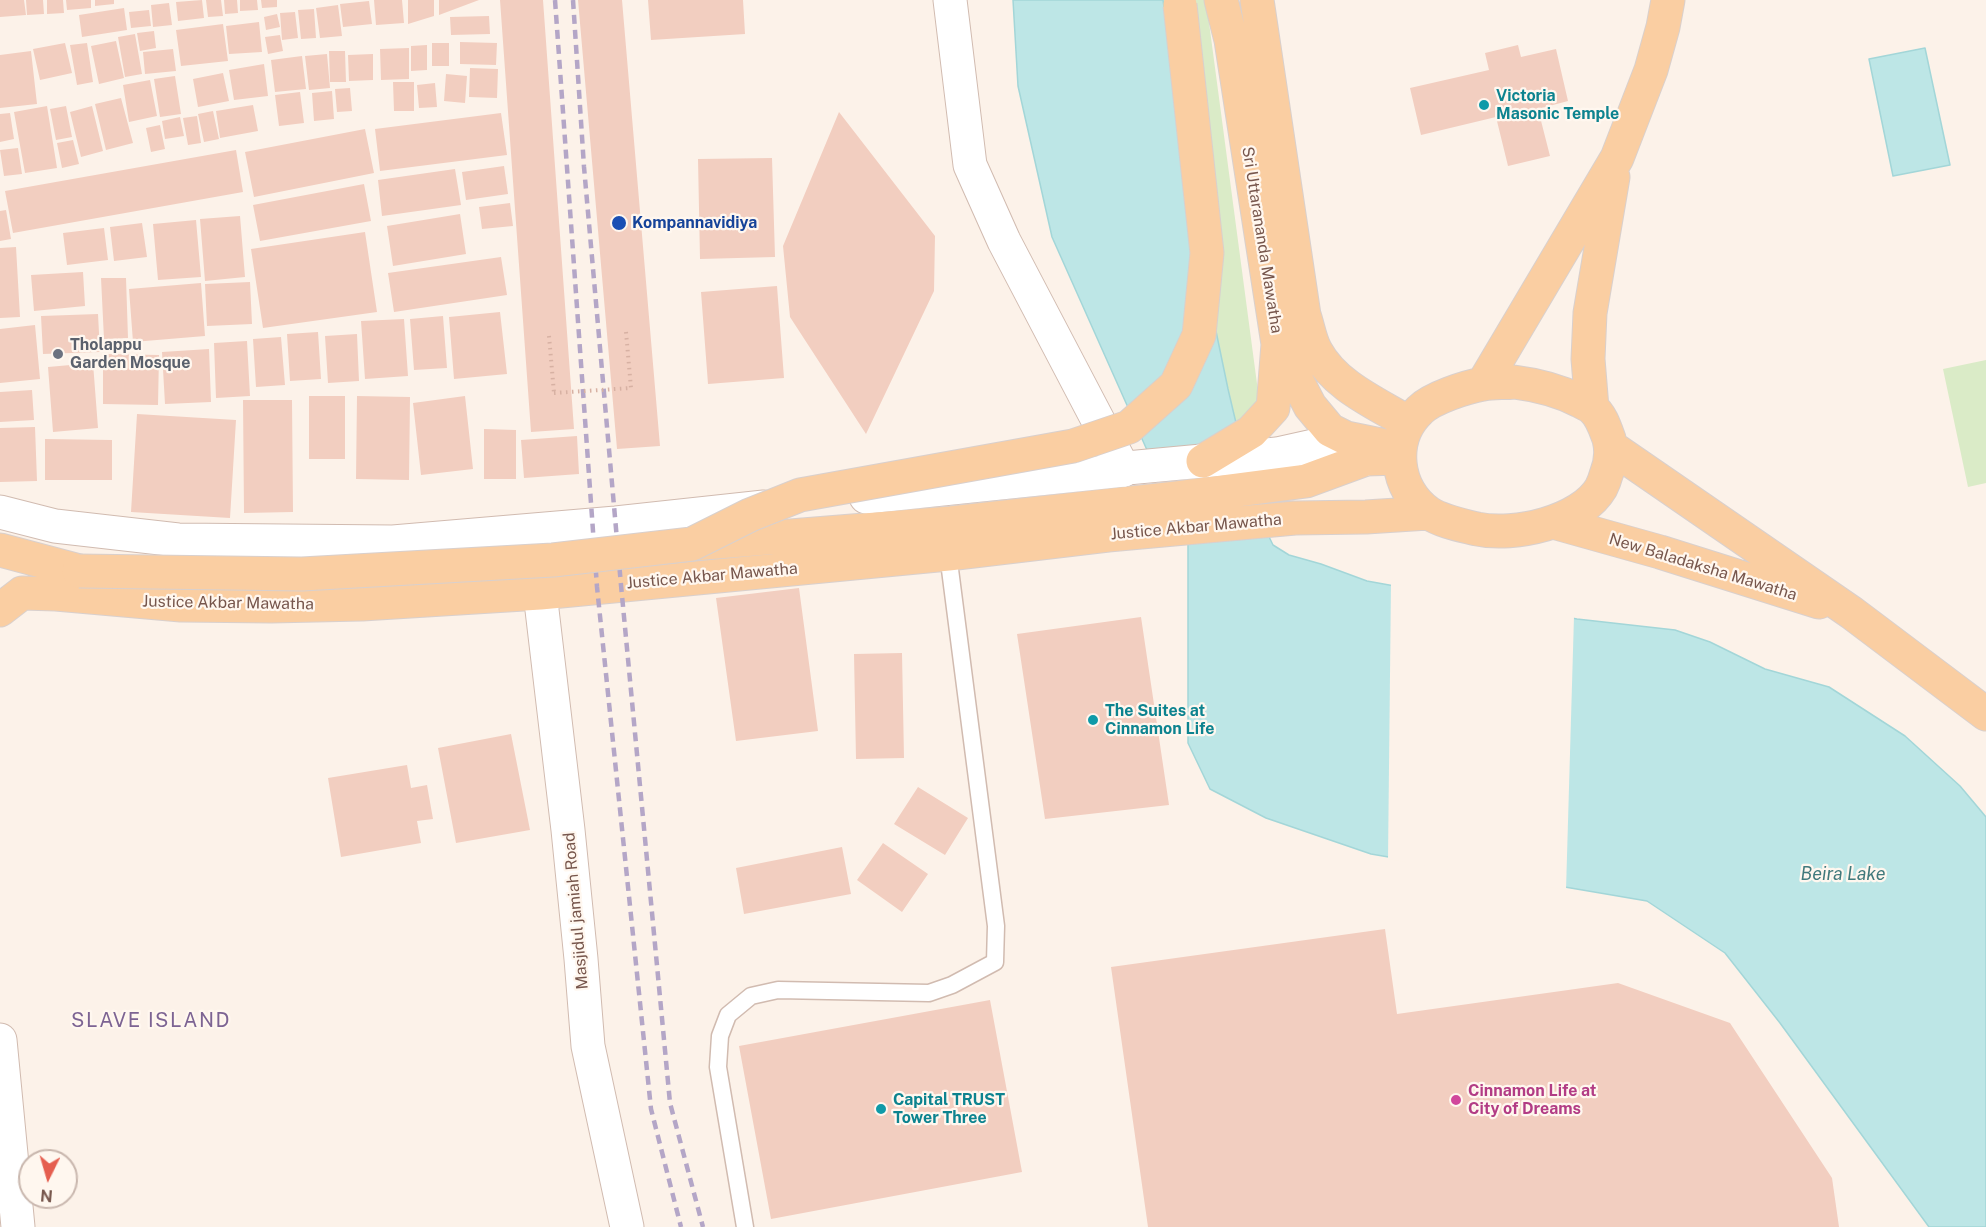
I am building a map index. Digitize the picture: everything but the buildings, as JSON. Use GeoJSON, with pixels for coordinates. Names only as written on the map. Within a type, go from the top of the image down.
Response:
{"type":"FeatureCollection","features":[{"type":"Feature","properties":{"kind":"main road","name":"Sri Uttarananda Mawatha"},"geometry":{"type":"LineString","coordinates":[[1221,0],[1231,40],[1278,344],[1310,406],[1330,430],[1346,438],[1403,443]]}},
{"type":"Feature","properties":{"kind":"main road","name":"Sri Uttarananda Mawatha"},"geometry":{"type":"LineString","coordinates":[[1257,0],[1304,315],[1315,350],[1328,369],[1403,443]]}},
{"type":"Feature","properties":{"kind":"main road"},"geometry":{"type":"LineString","coordinates":[[1483,384],[1617,158],[1651,70],[1668,0]]}},
{"type":"Feature","properties":{"kind":"main road"},"geometry":{"type":"LineString","coordinates":[[692,544],[750,515],[800,495],[1073,446],[1129,427],[1176,385],[1199,335],[1207,253],[1180,3]]}},
{"type":"Feature","properties":{"kind":"main road"},"geometry":{"type":"LineString","coordinates":[[1592,408],[1588,359],[1590,313],[1617,158]]}},
{"type":"Feature","properties":{"kind":"main road"},"geometry":{"type":"LineString","coordinates":[[1203,461],[1251,432],[1273,408],[1278,344]]}},
{"type":"Feature","properties":{"kind":"main road"},"geometry":{"type":"LineString","coordinates":[[1514,382],[1542,386],[1565,393],[1592,408],[1603,423],[1611,447],[1610,465],[1601,488],[1591,500],[1554,522],[1535,527],[1500,531],[1479,529],[1428,513],[1409,493],[1402,478],[1403,443],[1421,409],[1443,397],[1483,384],[1514,382]]}},
{"type":"Feature","properties":{"kind":"main road","name":"Justice Akbar Mawatha"},"geometry":{"type":"LineString","coordinates":[[0,550],[79,571],[302,574],[553,560],[692,544],[951,523],[1121,505],[1306,481],[1403,443]]}},
{"type":"Feature","properties":{"kind":"main road","name":"New Baladaksha Mawatha"},"geometry":{"type":"LineString","coordinates":[[1611,447],[1852,613],[1986,714]]}},
{"type":"Feature","properties":{"kind":"main road","name":"Justice Akbar Mawatha"},"geometry":{"type":"LineString","coordinates":[[0,609],[22,593],[181,604],[271,606],[362,604],[540,593],[1295,518],[1428,513]]}},
{"type":"Feature","properties":{"kind":"main road","name":"New Baladaksha Mawatha"},"geometry":{"type":"LineString","coordinates":[[1554,522],[1660,552],[1852,613]]}},
{"type":"Feature","properties":{"kind":"street"},"geometry":{"type":"LineString","coordinates":[[950,0],[970,165],[1004,241],[1125,469]]}},
{"type":"Feature","properties":{"kind":"street"},"geometry":{"type":"LineString","coordinates":[[0,512],[55,526],[178,540],[393,542],[616,523],[1277,454],[1313,446],[1334,448],[1366,459]]}},
{"type":"Feature","properties":{"kind":"street","name":"Masjidul jamiah Road"},"geometry":{"type":"LineString","coordinates":[[540,593],[568,830],[588,1046],[627,1227]]}},
{"type":"Feature","properties":{"kind":"street"},"geometry":{"type":"LineString","coordinates":[[0,1040],[18,1227]]}},
{"type":"Feature","properties":{"kind":"lane"},"geometry":{"type":"LineString","coordinates":[[745,1227],[718,1067],[720,1036],[728,1015],[751,996],[778,990],[929,993],[952,985],[995,962],[996,926],[948,554]]}},
{"type":"Feature","properties":{"kind":"path"},"geometry":{"type":"LineString","coordinates":[[549,336],[554,393],[631,388],[626,332]]}},
{"type":"Feature","properties":{"kind":"green space"},"geometry":{"type":"Polygon","coordinates":[[[1163,0],[1206,0],[1267,459],[1245,461],[1228,389],[1194,225],[1163,0]]]}},
{"type":"Feature","properties":{"kind":"green space"},"geometry":{"type":"Polygon","coordinates":[[[1986,360],[1986,483],[1968,487],[1943,369],[1986,360]]]}},
{"type":"Feature","properties":{"kind":"water","name":"Beira Lake"},"geometry":{"type":"Polygon","coordinates":[[[1013,0],[1163,0],[1194,225],[1245,461],[1267,459],[1258,514],[1273,545],[1289,555],[1367,581],[1577,619],[1675,630],[1710,642],[1765,669],[1829,687],[1905,736],[1960,786],[1986,817],[1986,1227],[1929,1227],[1780,1023],[1725,953],[1647,901],[1371,854],[1266,818],[1210,789],[1188,743],[1188,542],[1052,237],[1018,86],[1013,0]]]}},
{"type":"Feature","properties":{"kind":"water"},"geometry":{"type":"Polygon","coordinates":[[[1925,48],[1950,165],[1893,176],[1869,59],[1925,48]]]}},
{"type":"Feature","properties":{"kind":"pier"},"geometry":{"type":"Polygon","coordinates":[[[1391,583],[1574,616],[1566,890],[1388,859],[1391,583]]]}},
{"type":"Feature","properties":{"kind":"railway"},"geometry":{"type":"LineString","coordinates":[[555,0],[597,587],[651,1109],[681,1227]]}},
{"type":"Feature","properties":{"kind":"railway"},"geometry":{"type":"LineString","coordinates":[[573,0],[584,167],[670,1103],[703,1227]]}},
{"type":"Feature","properties":{"kind":"place","name":"Victoria Masonic Temple"},"geometry":{"type":"Point","coordinates":[1484,105]}},
{"type":"Feature","properties":{"kind":"place","name":"Kompannavidiya"},"geometry":{"type":"Point","coordinates":[619,223]}},
{"type":"Feature","properties":{"kind":"place","name":"Tholappu Garden Mosque"},"geometry":{"type":"Point","coordinates":[58,354]}},
{"type":"Feature","properties":{"kind":"place","name":"The Suites at Cinnamon Life"},"geometry":{"type":"Point","coordinates":[1093,720]}},
{"type":"Feature","properties":{"kind":"place","name":"Cinnamon Life at City of Dreams"},"geometry":{"type":"Point","coordinates":[1456,1100]}},
{"type":"Feature","properties":{"kind":"place","name":"Capital TRUST Tower Three"},"geometry":{"type":"Point","coordinates":[881,1109]}},
{"type":"Feature","properties":{"kind":"district","name":"SLAVE ISLAND"},"geometry":{"type":"Point","coordinates":[151,1021]}}]}
